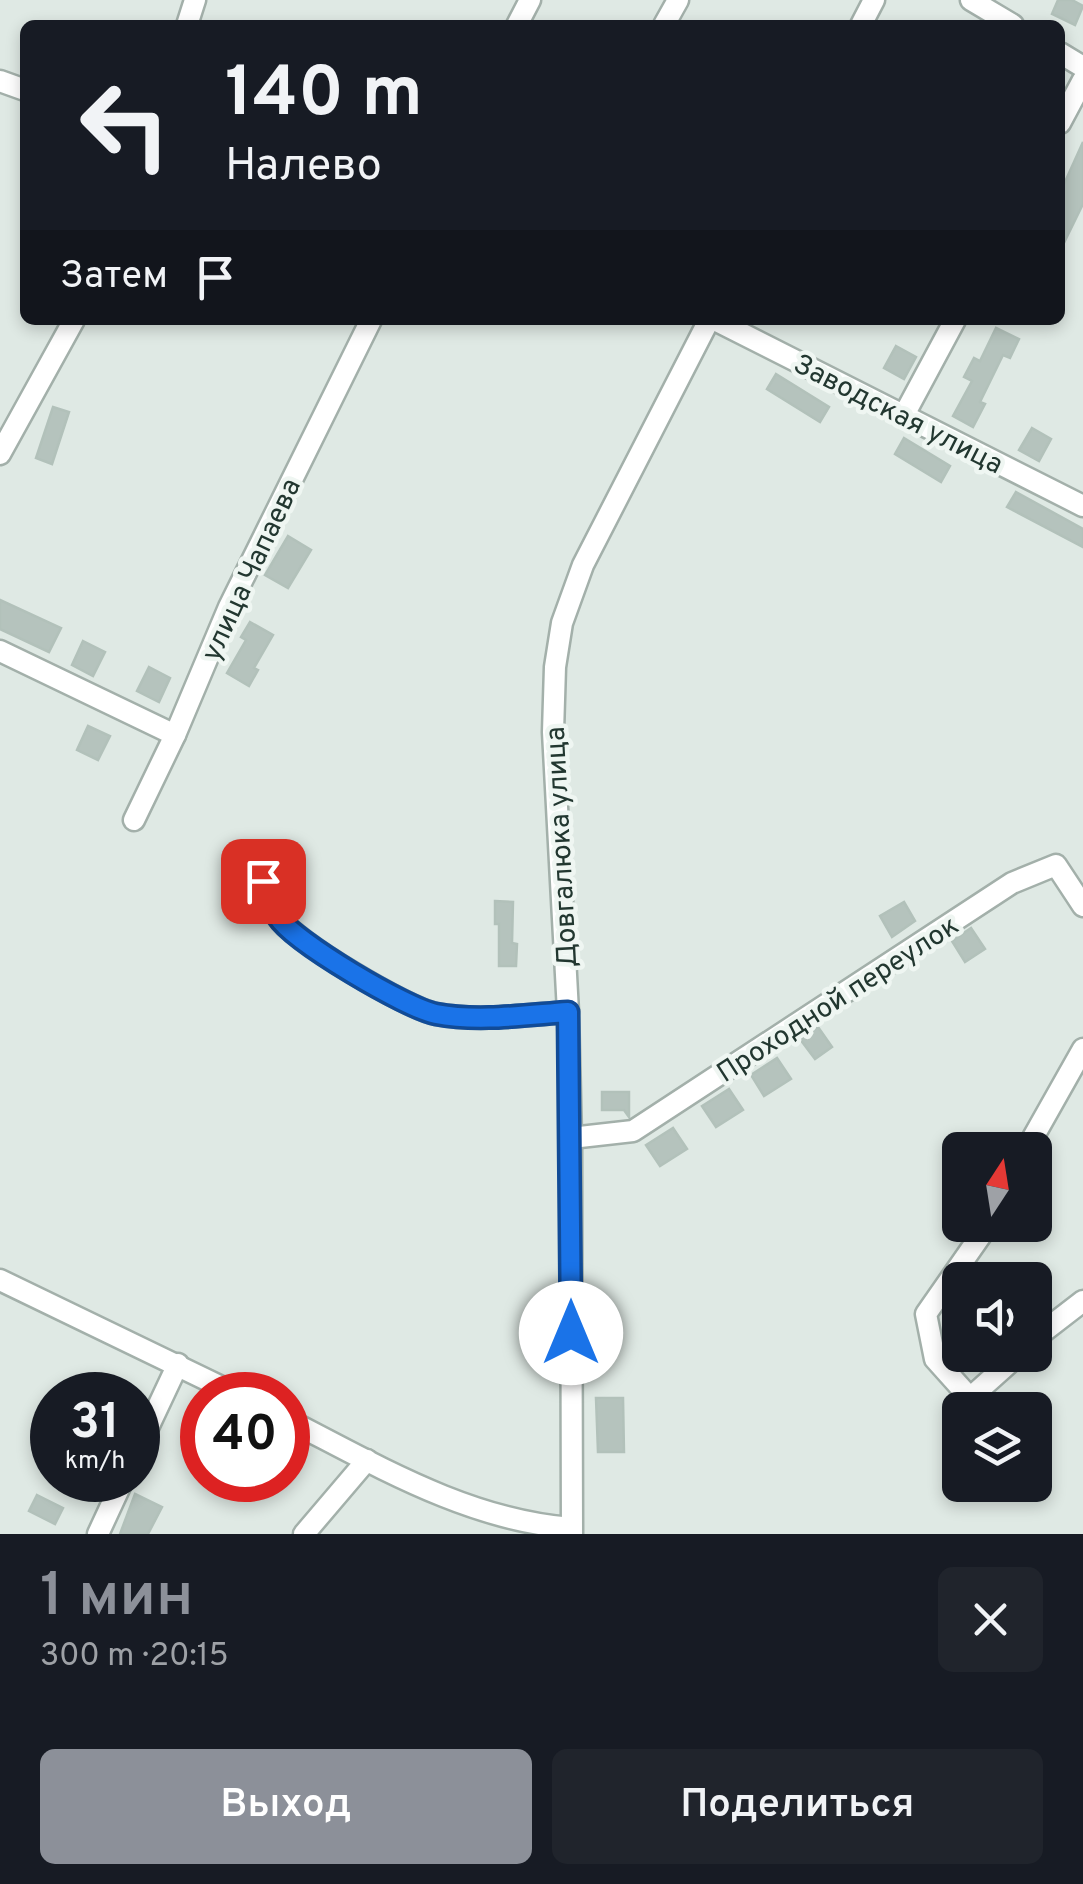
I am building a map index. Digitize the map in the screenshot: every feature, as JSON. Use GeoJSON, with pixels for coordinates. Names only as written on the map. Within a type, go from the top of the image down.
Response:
{"type":"FeatureCollection","features":[{"type":"Feature","properties":{"kind":"street"},"geometry":{"type":"LineString","coordinates":[[971,0],[1004,20]]}},
{"type":"Feature","properties":{"kind":"street"},"geometry":{"type":"LineString","coordinates":[[1065,114],[1083,80]]}},
{"type":"Feature","properties":{"kind":"street"},"geometry":{"type":"LineString","coordinates":[[0,454],[71,325]]}},
{"type":"Feature","properties":{"kind":"street","name":"улица Чапаева"},"geometry":{"type":"LineString","coordinates":[[134,820],[228,607],[369,325]]}},
{"type":"Feature","properties":{"kind":"street","name":"Довгалюка улица"},"geometry":{"type":"LineString","coordinates":[[572,1531],[571,1138],[552,732],[555,666],[562,623],[583,566],[709,325]]}},
{"type":"Feature","properties":{"kind":"street","name":"Заводская улица"},"geometry":{"type":"LineString","coordinates":[[722,325],[1083,506]]}},
{"type":"Feature","properties":{"kind":"street"},"geometry":{"type":"LineString","coordinates":[[904,415],[951,325]]}},
{"type":"Feature","properties":{"kind":"street"},"geometry":{"type":"LineString","coordinates":[[0,651],[174,735]]}},
{"type":"Feature","properties":{"kind":"street","name":"Проходной переулок"},"geometry":{"type":"LineString","coordinates":[[571,1138],[633,1131],[1025,876],[1056,866],[1083,906]]}},
{"type":"Feature","properties":{"kind":"street"},"geometry":{"type":"LineString","coordinates":[[263,881],[280,919],[319,951],[383,990],[434,1014],[568,1012]]}},
{"type":"Feature","properties":{"kind":"street"},"geometry":{"type":"LineString","coordinates":[[1036,1132],[1083,1049]]}},
{"type":"Feature","properties":{"kind":"street"},"geometry":{"type":"LineString","coordinates":[[0,1280],[193,1372]]}},
{"type":"Feature","properties":{"kind":"street"},"geometry":{"type":"LineString","coordinates":[[942,1291],[926,1314],[935,1359],[942,1367]]}},
{"type":"Feature","properties":{"kind":"street"},"geometry":{"type":"LineString","coordinates":[[1052,1322],[1083,1301]]}},
{"type":"Feature","properties":{"kind":"street"},"geometry":{"type":"LineString","coordinates":[[160,1403],[178,1364]]}},
{"type":"Feature","properties":{"kind":"street"},"geometry":{"type":"LineString","coordinates":[[947,1372],[970,1398],[999,1372]]}},
{"type":"Feature","properties":{"kind":"street"},"geometry":{"type":"LineString","coordinates":[[310,1431],[453,1501],[498,1518],[572,1531]]}},
{"type":"Feature","properties":{"kind":"street"},"geometry":{"type":"LineString","coordinates":[[304,1534],[367,1460]]}},
{"type":"Feature","properties":{"kind":"street"},"geometry":{"type":"LineString","coordinates":[[98,1534],[113,1502]]}},
{"type":"Feature","properties":{"kind":"building"},"geometry":{"type":"Polygon","coordinates":[[[1058,0],[1072,0],[1083,6],[1075,25],[1052,14],[1058,0]]]}},
{"type":"Feature","properties":{"kind":"building"},"geometry":{"type":"Polygon","coordinates":[[[1083,142],[1083,204],[1065,241],[1065,182],[1083,142]]]}},
{"type":"Feature","properties":{"kind":"building"},"geometry":{"type":"Polygon","coordinates":[[[996,328],[1019,339],[1010,358],[1003,355],[980,402],[985,404],[973,427],[953,416],[972,381],[964,377],[974,358],[980,361],[996,328]]]}},
{"type":"Feature","properties":{"kind":"building"},"geometry":{"type":"Polygon","coordinates":[[[896,346],[916,357],[904,379],[884,368],[896,346]]]}},
{"type":"Feature","properties":{"kind":"building"},"geometry":{"type":"Polygon","coordinates":[[[776,374],[829,407],[820,422],[767,389],[776,374]]]}},
{"type":"Feature","properties":{"kind":"building"},"geometry":{"type":"Polygon","coordinates":[[[53,407],[69,412],[52,464],[36,458],[53,407]]]}},
{"type":"Feature","properties":{"kind":"building"},"geometry":{"type":"Polygon","coordinates":[[[1032,428],[1051,439],[1039,461],[1019,450],[1032,428]]]}},
{"type":"Feature","properties":{"kind":"building"},"geometry":{"type":"Polygon","coordinates":[[[904,438],[950,466],[941,482],[895,454],[904,438]]]}},
{"type":"Feature","properties":{"kind":"building"},"geometry":{"type":"Polygon","coordinates":[[[1016,492],[1083,529],[1083,547],[1007,507],[1016,492]]]}},
{"type":"Feature","properties":{"kind":"building"},"geometry":{"type":"Polygon","coordinates":[[[288,536],[311,550],[288,588],[265,575],[288,536]]]}},
{"type":"Feature","properties":{"kind":"building"},"geometry":{"type":"Polygon","coordinates":[[[0,600],[61,628],[49,652],[0,629],[0,600]]]}},
{"type":"Feature","properties":{"kind":"building"},"geometry":{"type":"Polygon","coordinates":[[[250,622],[273,635],[254,668],[258,670],[249,686],[227,673],[246,640],[241,637],[250,622]]]}},
{"type":"Feature","properties":{"kind":"building"},"geometry":{"type":"Polygon","coordinates":[[[83,641],[105,652],[93,676],[72,665],[83,641]]]}},
{"type":"Feature","properties":{"kind":"building"},"geometry":{"type":"Polygon","coordinates":[[[149,667],[170,678],[159,702],[137,691],[149,667]]]}},
{"type":"Feature","properties":{"kind":"building"},"geometry":{"type":"Polygon","coordinates":[[[88,726],[110,736],[98,760],[77,750],[88,726]]]}},
{"type":"Feature","properties":{"kind":"building"},"geometry":{"type":"Polygon","coordinates":[[[495,901],[513,902],[516,966],[499,966],[495,901]]]}},
{"type":"Feature","properties":{"kind":"building"},"geometry":{"type":"Polygon","coordinates":[[[904,902],[915,921],[892,937],[880,916],[904,902]]]}},
{"type":"Feature","properties":{"kind":"building"},"geometry":{"type":"Polygon","coordinates":[[[971,928],[985,949],[965,962],[952,941],[971,928]]]}},
{"type":"Feature","properties":{"kind":"building"},"geometry":{"type":"Polygon","coordinates":[[[818,1027],[832,1047],[815,1059],[800,1039],[818,1027]]]}},
{"type":"Feature","properties":{"kind":"building"},"geometry":{"type":"Polygon","coordinates":[[[777,1058],[791,1079],[764,1096],[751,1075],[777,1058]]]}},
{"type":"Feature","properties":{"kind":"building"},"geometry":{"type":"Polygon","coordinates":[[[729,1089],[743,1110],[716,1127],[702,1106],[729,1089]]]}},
{"type":"Feature","properties":{"kind":"building"},"geometry":{"type":"Polygon","coordinates":[[[602,1092],[629,1092],[629,1117],[624,1110],[602,1110],[602,1092]]]}},
{"type":"Feature","properties":{"kind":"building"},"geometry":{"type":"Polygon","coordinates":[[[673,1128],[687,1149],[660,1166],[646,1145],[673,1128]]]}},
{"type":"Feature","properties":{"kind":"building"},"geometry":{"type":"Polygon","coordinates":[[[596,1398],[623,1398],[624,1452],[598,1452],[596,1398]]]}},
{"type":"Feature","properties":{"kind":"building"},"geometry":{"type":"Polygon","coordinates":[[[34,1502],[51,1502],[63,1508],[55,1524],[29,1511],[34,1502]]]}},
{"type":"Feature","properties":{"kind":"building"},"geometry":{"type":"Polygon","coordinates":[[[132,1502],[152,1502],[162,1507],[148,1534],[120,1534],[132,1502]]]}},
{"type":"Feature","properties":{"kind":"route"},"geometry":{"type":"LineString","coordinates":[[263,881],[280,919],[319,951],[383,990],[434,1014],[568,1012],[571,1333]]}}]}
